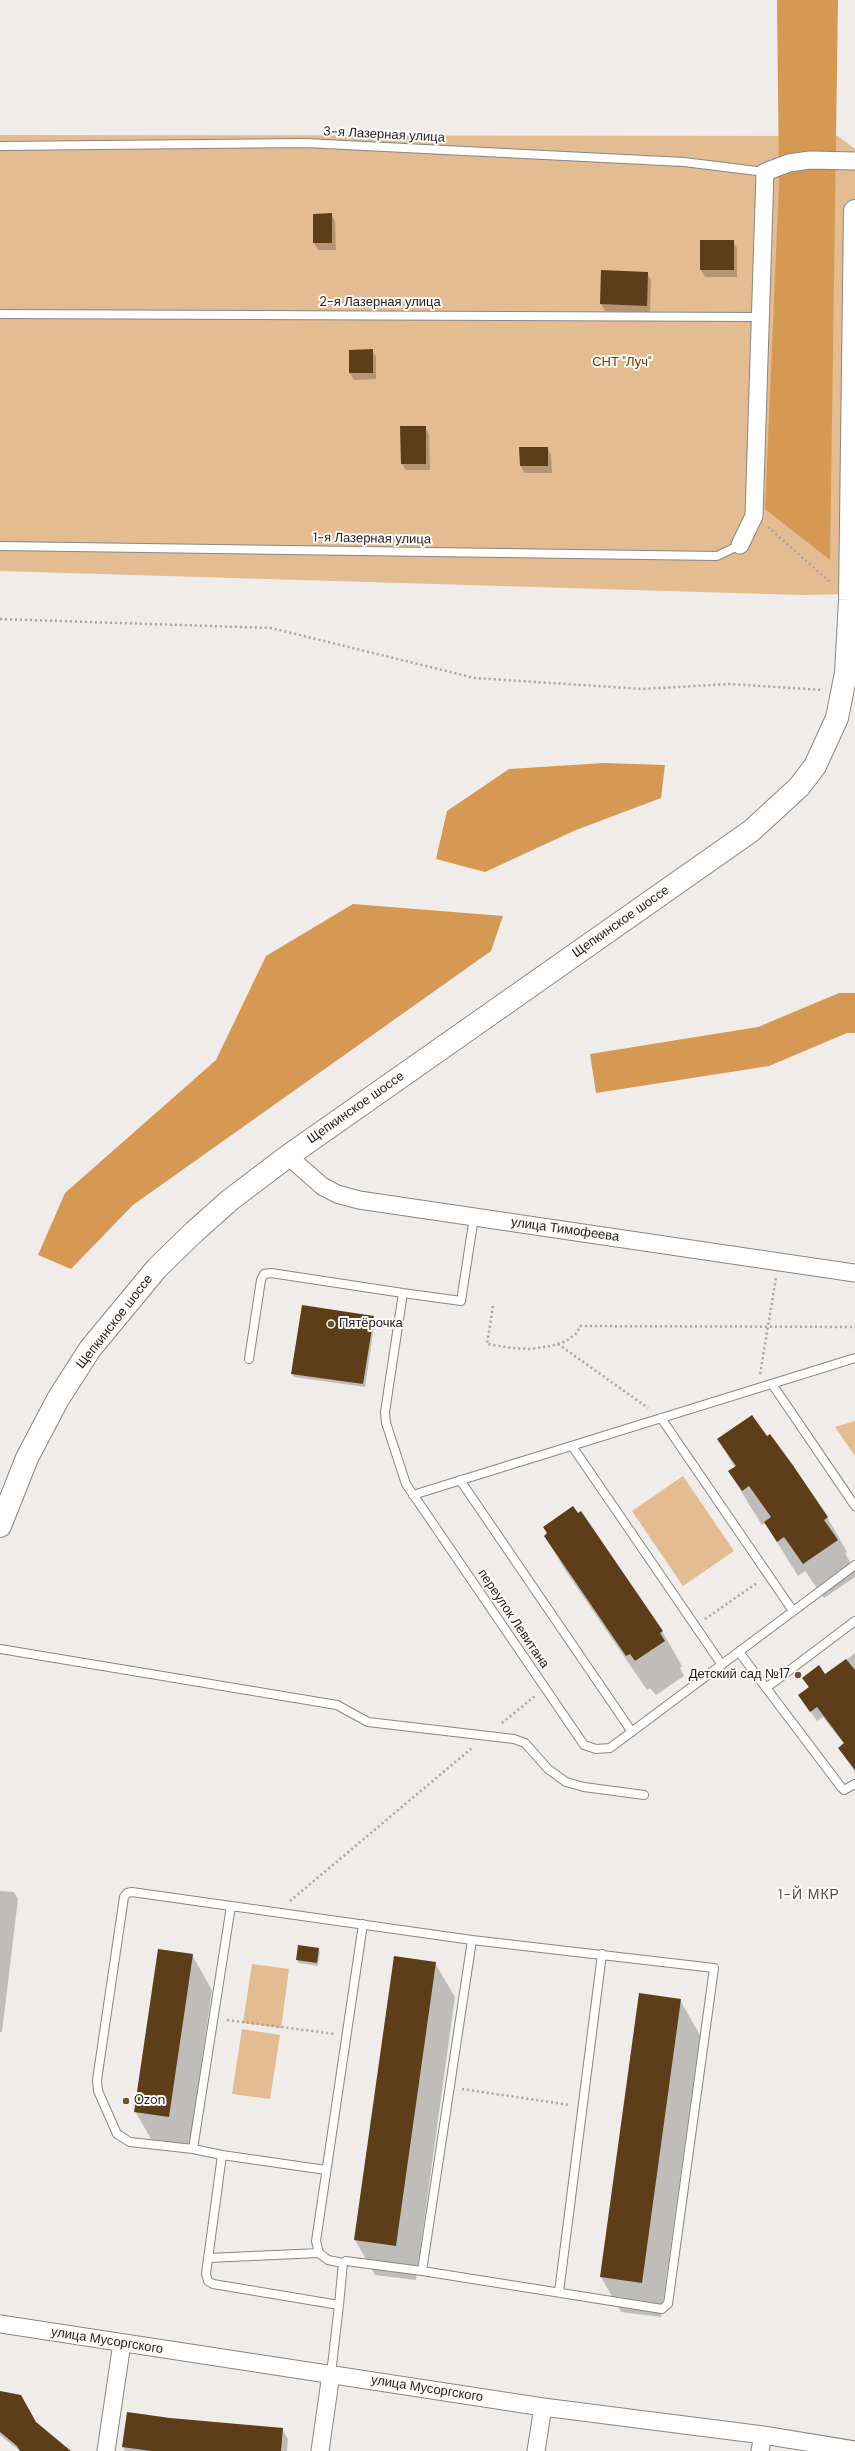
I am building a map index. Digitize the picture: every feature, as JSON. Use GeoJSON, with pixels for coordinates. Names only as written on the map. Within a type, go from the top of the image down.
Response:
{"type":"FeatureCollection","features":[{"type":"Feature","properties":{"kind":"main road","name":"Щепкинское шоссе"},"geometry":{"type":"LineString","coordinates":[[0,1526],[27,1458],[58,1399],[90,1349],[124,1306],[157,1268],[194,1232],[230,1200],[288,1156],[751,831],[799,786],[815,766],[837,718],[846,673],[852,566],[855,211]]}},
{"type":"Feature","properties":{"kind":"street"},"geometry":{"type":"LineString","coordinates":[[740,545],[754,516],[759,316],[765,172],[789,163],[810,160],[855,161]]}},
{"type":"Feature","properties":{"kind":"street","name":"улица Тимофеева"},"geometry":{"type":"LineString","coordinates":[[288,1156],[311,1178],[338,1194],[359,1200],[855,1273]]}},
{"type":"Feature","properties":{"kind":"street","name":"улица Мусоргского"},"geometry":{"type":"LineString","coordinates":[[0,2324],[122,2344],[543,2406],[762,2443],[855,2450]]}},
{"type":"Feature","properties":{"kind":"street"},"geometry":{"type":"LineString","coordinates":[[106,2451],[122,2344]]}},
{"type":"Feature","properties":{"kind":"street"},"geometry":{"type":"LineString","coordinates":[[320,2451],[331,2374]]}},
{"type":"Feature","properties":{"kind":"street"},"geometry":{"type":"LineString","coordinates":[[536,2451],[543,2406]]}},
{"type":"Feature","properties":{"kind":"lane","name":"3-я Лазерная улица"},"geometry":{"type":"LineString","coordinates":[[0,146],[305,143],[684,162],[765,172]]}},
{"type":"Feature","properties":{"kind":"lane","name":"2-я Лазерная улица"},"geometry":{"type":"LineString","coordinates":[[0,314],[759,316]]}},
{"type":"Feature","properties":{"kind":"lane","name":"1-я Лазерная улица"},"geometry":{"type":"LineString","coordinates":[[0,546],[717,556],[740,545]]}},
{"type":"Feature","properties":{"kind":"lane"},"geometry":{"type":"LineString","coordinates":[[249,1359],[261,1280],[264,1274],[271,1273],[461,1302],[474,1217]]}},
{"type":"Feature","properties":{"kind":"lane","name":"переулок Левитана"},"geometry":{"type":"LineString","coordinates":[[403,1293],[385,1418],[406,1484],[584,1745],[596,1749],[610,1748],[632,1732]]}},
{"type":"Feature","properties":{"kind":"lane"},"geometry":{"type":"LineString","coordinates":[[413,1495],[855,1358]]}},
{"type":"Feature","properties":{"kind":"lane"},"geometry":{"type":"LineString","coordinates":[[772,1384],[855,1506]]}},
{"type":"Feature","properties":{"kind":"lane"},"geometry":{"type":"LineString","coordinates":[[661,1418],[793,1611]]}},
{"type":"Feature","properties":{"kind":"lane"},"geometry":{"type":"LineString","coordinates":[[572,1446],[722,1665]]}},
{"type":"Feature","properties":{"kind":"lane"},"geometry":{"type":"LineString","coordinates":[[460,1480],[632,1732],[855,1565]]}},
{"type":"Feature","properties":{"kind":"lane"},"geometry":{"type":"LineString","coordinates":[[766,1688],[855,1621]]}},
{"type":"Feature","properties":{"kind":"lane"},"geometry":{"type":"LineString","coordinates":[[0,1649],[337,1705],[368,1722],[514,1739],[525,1743],[548,1769],[566,1782],[584,1787],[644,1794]]}},
{"type":"Feature","properties":{"kind":"lane"},"geometry":{"type":"LineString","coordinates":[[739,1652],[841,1788],[844,1790],[855,1784]]}},
{"type":"Feature","properties":{"kind":"lane"},"geometry":{"type":"LineString","coordinates":[[326,2170],[222,2155],[193,2149],[130,2142],[117,2134],[97,2086],[124,1897],[127,1893],[132,1892],[472,1940],[714,1968],[668,2304],[662,2309],[422,2271],[346,2261]]}},
{"type":"Feature","properties":{"kind":"lane"},"geometry":{"type":"LineString","coordinates":[[193,2149],[231,1906]]}},
{"type":"Feature","properties":{"kind":"lane"},"geometry":{"type":"LineString","coordinates":[[331,2374],[343,2263],[328,2260],[319,2253],[316,2241],[345,2035],[363,1924]]}},
{"type":"Feature","properties":{"kind":"lane"},"geometry":{"type":"LineString","coordinates":[[422,2271],[472,1940]]}},
{"type":"Feature","properties":{"kind":"lane"},"geometry":{"type":"LineString","coordinates":[[559,2292],[602,1954]]}},
{"type":"Feature","properties":{"kind":"lane"},"geometry":{"type":"LineString","coordinates":[[222,2155],[206,2274],[208,2281],[213,2284],[339,2305]]}},
{"type":"Feature","properties":{"kind":"lane"},"geometry":{"type":"LineString","coordinates":[[208,2258],[319,2253]]}},
{"type":"Feature","properties":{"kind":"path"},"geometry":{"type":"LineString","coordinates":[[754,516],[850,600]]}},
{"type":"Feature","properties":{"kind":"path"},"geometry":{"type":"LineString","coordinates":[[0,619],[271,628],[475,678],[643,689],[730,684],[842,692]]}},
{"type":"Feature","properties":{"kind":"path"},"geometry":{"type":"LineString","coordinates":[[758,1388],[779,1262]]}},
{"type":"Feature","properties":{"kind":"path"},"geometry":{"type":"LineString","coordinates":[[493,1306],[487,1344],[530,1349],[566,1341],[577,1333],[580,1326],[768,1329],[855,1327]]}},
{"type":"Feature","properties":{"kind":"path"},"geometry":{"type":"LineString","coordinates":[[558,1343],[661,1418]]}},
{"type":"Feature","properties":{"kind":"path"},"geometry":{"type":"LineString","coordinates":[[695,1626],[768,1575]]}},
{"type":"Feature","properties":{"kind":"path"},"geometry":{"type":"LineString","coordinates":[[276,1913],[545,1687]]}},
{"type":"Feature","properties":{"kind":"path"},"geometry":{"type":"LineString","coordinates":[[213,2018],[345,2035]]}},
{"type":"Feature","properties":{"kind":"path"},"geometry":{"type":"LineString","coordinates":[[450,2087],[583,2107]]}},
{"type":"Feature","properties":{"kind":"green space","name":"СНТ \"Луч\""},"geometry":{"type":"Polygon","coordinates":[[[0,135],[838,136],[855,149],[855,594],[802,595],[0,571],[0,135]]]}},
{"type":"Feature","properties":{"kind":"green space"},"geometry":{"type":"Polygon","coordinates":[[[855,1421],[855,1456],[835,1427],[855,1421]]]}},
{"type":"Feature","properties":{"kind":"green space"},"geometry":{"type":"Polygon","coordinates":[[[683,1476],[734,1551],[683,1586],[632,1511],[683,1476]]]}},
{"type":"Feature","properties":{"kind":"green space"},"geometry":{"type":"Polygon","coordinates":[[[252,1964],[289,1969],[281,2028],[243,2023],[252,1964]]]}},
{"type":"Feature","properties":{"kind":"green space"},"geometry":{"type":"Polygon","coordinates":[[[242,2029],[280,2035],[270,2099],[232,2094],[242,2029]]]}},
{"type":"Feature","properties":{"kind":"shaded area"},"geometry":{"type":"Polygon","coordinates":[[[777,0],[838,0],[830,560],[765,509],[779,184],[777,0]]]}},
{"type":"Feature","properties":{"kind":"shaded area"},"geometry":{"type":"Polygon","coordinates":[[[604,763],[665,765],[661,798],[576,830],[485,872],[436,859],[447,811],[509,769],[604,763]]]}},
{"type":"Feature","properties":{"kind":"shaded area"},"geometry":{"type":"Polygon","coordinates":[[[353,904],[503,916],[491,951],[133,1205],[71,1269],[38,1255],[65,1193],[216,1060],[266,956],[353,904]]]}},
{"type":"Feature","properties":{"kind":"shaded area"},"geometry":{"type":"Polygon","coordinates":[[[839,993],[855,993],[855,1033],[847,1033],[769,1066],[596,1093],[590,1054],[758,1027],[839,993]]]}},
{"type":"Feature","properties":{"kind":"building"},"geometry":{"type":"Polygon","coordinates":[[[332,213],[332,243],[313,243],[313,214],[332,213]]]}},
{"type":"Feature","properties":{"kind":"building"},"geometry":{"type":"Polygon","coordinates":[[[700,240],[734,240],[734,270],[700,270],[700,240]]]}},
{"type":"Feature","properties":{"kind":"building"},"geometry":{"type":"Polygon","coordinates":[[[601,270],[648,272],[647,306],[600,304],[601,270]]]}},
{"type":"Feature","properties":{"kind":"building"},"geometry":{"type":"Polygon","coordinates":[[[373,349],[373,373],[349,373],[349,350],[373,349]]]}},
{"type":"Feature","properties":{"kind":"building"},"geometry":{"type":"Polygon","coordinates":[[[400,426],[426,426],[426,464],[401,464],[400,426]]]}},
{"type":"Feature","properties":{"kind":"building"},"geometry":{"type":"Polygon","coordinates":[[[519,447],[548,447],[548,466],[520,466],[519,447]]]}},
{"type":"Feature","properties":{"kind":"building"},"geometry":{"type":"Polygon","coordinates":[[[302,1305],[374,1316],[363,1384],[291,1374],[302,1305]]]}},
{"type":"Feature","properties":{"kind":"building"},"geometry":{"type":"Polygon","coordinates":[[[752,1415],[767,1436],[770,1434],[792,1464],[828,1517],[824,1520],[838,1540],[803,1564],[784,1537],[777,1542],[764,1522],[771,1517],[749,1486],[742,1491],[728,1471],[736,1466],[717,1439],[752,1415]]]}},
{"type":"Feature","properties":{"kind":"building"},"geometry":{"type":"Polygon","coordinates":[[[573,1506],[578,1513],[581,1511],[663,1631],[660,1633],[665,1641],[635,1661],[630,1654],[626,1656],[544,1536],[547,1533],[543,1527],[573,1506]]]}},
{"type":"Feature","properties":{"kind":"building"},"geometry":{"type":"Polygon","coordinates":[[[846,1659],[855,1670],[855,1770],[838,1748],[844,1743],[817,1707],[810,1712],[798,1695],[809,1687],[802,1678],[819,1665],[825,1674],[846,1659]]]}},
{"type":"Feature","properties":{"kind":"building"},"geometry":{"type":"Polygon","coordinates":[[[298,1945],[319,1948],[317,1963],[296,1960],[298,1945]]]}},
{"type":"Feature","properties":{"kind":"building"},"geometry":{"type":"Polygon","coordinates":[[[158,1949],[193,1954],[169,2117],[134,2112],[158,1949]]]}},
{"type":"Feature","properties":{"kind":"building"},"geometry":{"type":"Polygon","coordinates":[[[394,1956],[436,1962],[396,2246],[354,2240],[394,1956]]]}},
{"type":"Feature","properties":{"kind":"building"},"geometry":{"type":"Polygon","coordinates":[[[639,1993],[681,1999],[642,2283],[600,2277],[639,1993]]]}},
{"type":"Feature","properties":{"kind":"building"},"geometry":{"type":"Polygon","coordinates":[[[0,2391],[21,2395],[36,2422],[71,2451],[20,2451],[17,2446],[0,2432],[0,2391]]]}},
{"type":"Feature","properties":{"kind":"building"},"geometry":{"type":"Polygon","coordinates":[[[127,2412],[170,2418],[283,2428],[281,2451],[151,2451],[122,2447],[127,2412]]]}},
{"type":"Feature","properties":{"kind":"place","name":"Пятёрочка"},"geometry":{"type":"Point","coordinates":[331,1324]}},
{"type":"Feature","properties":{"kind":"place","name":"Детский сад №17"},"geometry":{"type":"Point","coordinates":[798,1675]}},
{"type":"Feature","properties":{"kind":"place","name":"Ozon"},"geometry":{"type":"Point","coordinates":[126,2101]}},
{"type":"Feature","properties":{"kind":"district","name":"1-Й МКР"},"geometry":{"type":"Point","coordinates":[809,1895]}}]}
